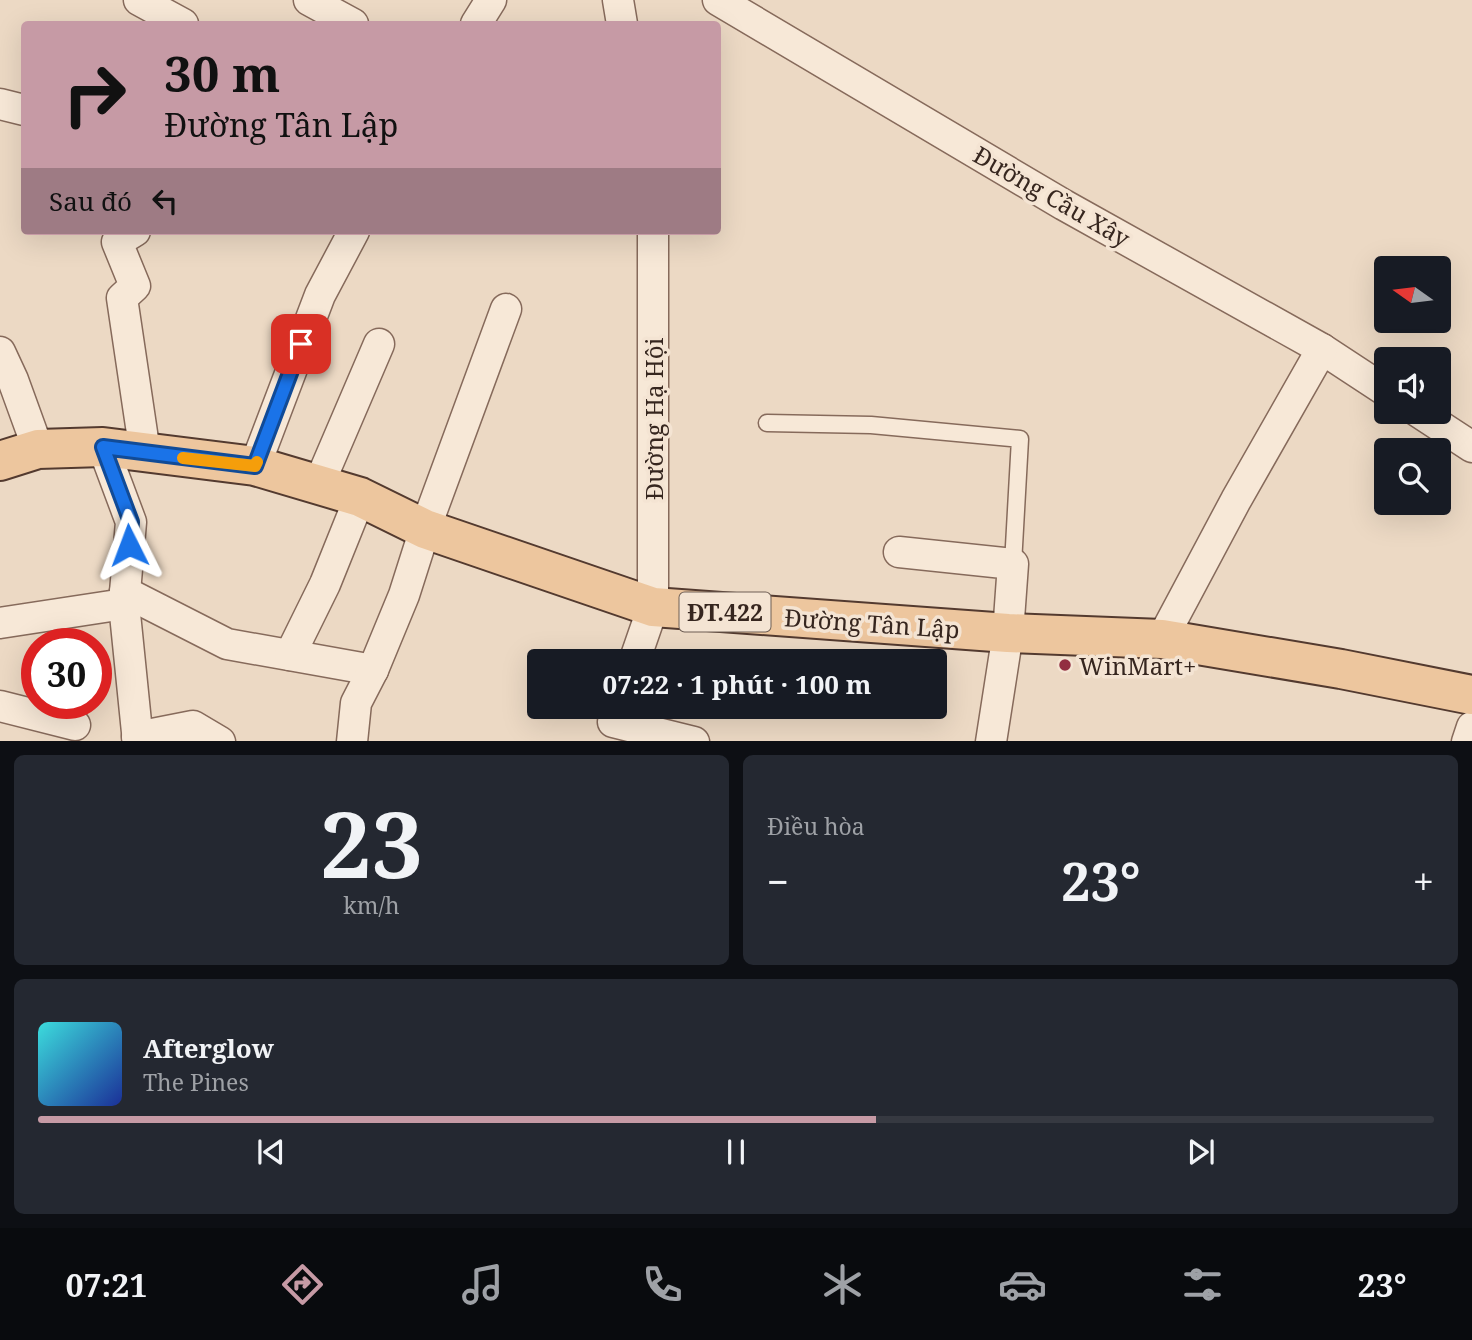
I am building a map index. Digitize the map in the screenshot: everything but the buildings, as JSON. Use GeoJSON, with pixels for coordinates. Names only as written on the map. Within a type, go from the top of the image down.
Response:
{"type":"FeatureCollection","features":[{"type":"Feature","properties":{"kind":"main road","name":"Đường Tân Lập"},"geometry":{"type":"LineString","coordinates":[[0,461],[38,449],[103,447],[255,466],[360,497],[425,529],[653,607],[1008,633],[1162,639],[1472,695]]}},
{"type":"Feature","properties":{"kind":"street"},"geometry":{"type":"LineString","coordinates":[[139,0],[178,21]]}},
{"type":"Feature","properties":{"kind":"street"},"geometry":{"type":"LineString","coordinates":[[309,0],[348,21]]}},
{"type":"Feature","properties":{"kind":"street"},"geometry":{"type":"LineString","coordinates":[[478,21],[491,0]]}},
{"type":"Feature","properties":{"kind":"street","name":"Đường Cầu Xây"},"geometry":{"type":"LineString","coordinates":[[718,0],[1064,205],[1322,349],[1374,383]]}},
{"type":"Feature","properties":{"kind":"street"},"geometry":{"type":"LineString","coordinates":[[0,104],[21,109]]}},
{"type":"Feature","properties":{"kind":"street"},"geometry":{"type":"LineString","coordinates":[[129,235],[117,243],[135,286],[122,298],[145,453]]}},
{"type":"Feature","properties":{"kind":"street"},"geometry":{"type":"LineString","coordinates":[[255,466],[320,295],[352,235]]}},
{"type":"Feature","properties":{"kind":"street","name":"Đường Hạ Hội"},"geometry":{"type":"LineString","coordinates":[[638,649],[653,607],[653,235]]}},
{"type":"Feature","properties":{"kind":"street"},"geometry":{"type":"LineString","coordinates":[[352,741],[356,702],[373,670],[404,595],[425,529],[506,309]]}},
{"type":"Feature","properties":{"kind":"street"},"geometry":{"type":"LineString","coordinates":[[319,484],[379,344]]}},
{"type":"Feature","properties":{"kind":"street"},"geometry":{"type":"LineString","coordinates":[[1162,639],[1236,500],[1322,349]]}},
{"type":"Feature","properties":{"kind":"street"},"geometry":{"type":"LineString","coordinates":[[0,352],[38,449]]}},
{"type":"Feature","properties":{"kind":"street"},"geometry":{"type":"LineString","coordinates":[[1437,424],[1472,447]]}},
{"type":"Feature","properties":{"kind":"street"},"geometry":{"type":"LineString","coordinates":[[103,447],[131,522],[124,598],[137,739],[193,726],[220,741]]}},
{"type":"Feature","properties":{"kind":"street"},"geometry":{"type":"LineString","coordinates":[[290,655],[326,584],[360,497]]}},
{"type":"Feature","properties":{"kind":"street"},"geometry":{"type":"LineString","coordinates":[[899,552],[1013,564],[1008,633],[990,741]]}},
{"type":"Feature","properties":{"kind":"street"},"geometry":{"type":"LineString","coordinates":[[0,623],[124,598],[227,644],[373,670]]}},
{"type":"Feature","properties":{"kind":"street"},"geometry":{"type":"LineString","coordinates":[[0,705],[75,725]]}},
{"type":"Feature","properties":{"kind":"street"},"geometry":{"type":"LineString","coordinates":[[612,723],[694,741]]}},
{"type":"Feature","properties":{"kind":"street"},"geometry":{"type":"LineString","coordinates":[[1467,741],[1472,727]]}},
{"type":"Feature","properties":{"kind":"lane"},"geometry":{"type":"LineString","coordinates":[[767,423],[872,425],[1020,439],[1013,564]]}},
{"type":"Feature","properties":{"kind":"slow traffic"},"geometry":{"type":"LineString","coordinates":[[183,458],[255,466],[257,462]]}},
{"type":"Feature","properties":{"kind":"place","name":"WinMart+"},"geometry":{"type":"Point","coordinates":[1065,665]}},
{"type":"Feature","properties":{"kind":"route"},"geometry":{"type":"LineString","coordinates":[[129,545],[131,522],[103,447],[255,466],[301,344]]}}]}
